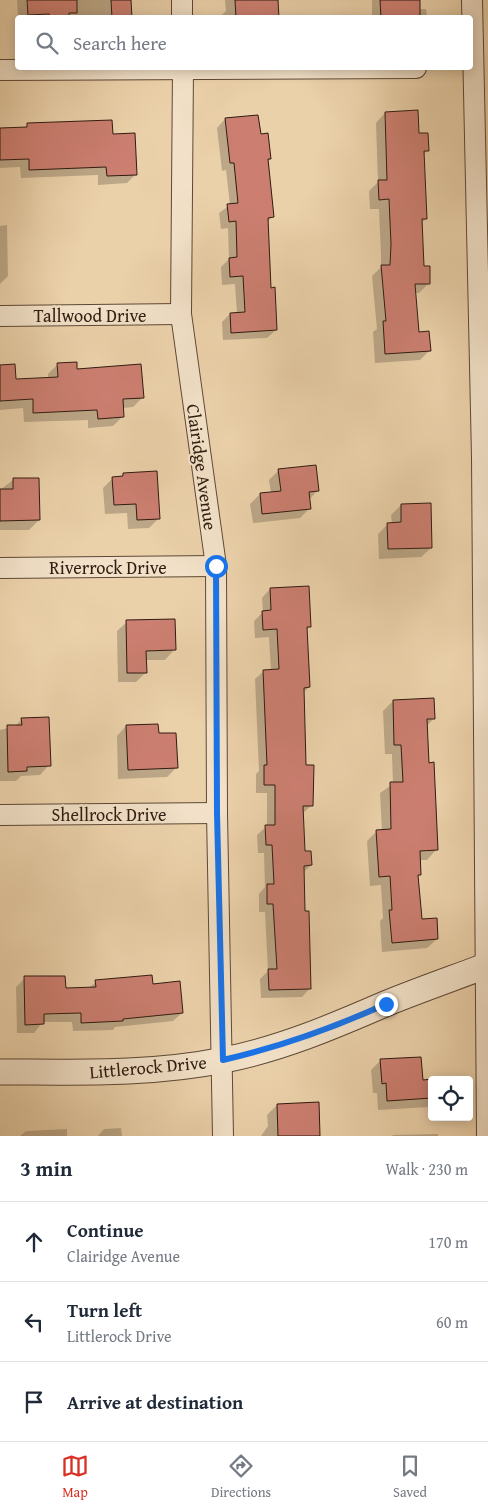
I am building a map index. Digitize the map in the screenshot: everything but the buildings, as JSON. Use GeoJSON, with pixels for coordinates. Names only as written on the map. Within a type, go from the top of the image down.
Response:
{"type":"FeatureCollection","features":[{"type":"Feature","properties":{"kind":"street"},"geometry":{"type":"LineString","coordinates":[[182,0],[182,15]]}},
{"type":"Feature","properties":{"kind":"street"},"geometry":{"type":"LineString","coordinates":[[472,0],[472,15]]}},
{"type":"Feature","properties":{"kind":"street"},"geometry":{"type":"LineString","coordinates":[[0,70],[15,70]]}},
{"type":"Feature","properties":{"kind":"street","name":"Clairidge Avenue"},"geometry":{"type":"LineString","coordinates":[[183,70],[180,314],[216,566],[217,813],[223,1136]]}},
{"type":"Feature","properties":{"kind":"street"},"geometry":{"type":"LineString","coordinates":[[471,70],[485,457],[487,1136]]}},
{"type":"Feature","properties":{"kind":"street","name":"Tallwood Drive"},"geometry":{"type":"LineString","coordinates":[[0,316],[180,314]]}},
{"type":"Feature","properties":{"kind":"street","name":"Riverrock Drive"},"geometry":{"type":"LineString","coordinates":[[0,568],[216,566]]}},
{"type":"Feature","properties":{"kind":"street","name":"Shellrock Drive"},"geometry":{"type":"LineString","coordinates":[[0,815],[217,813]]}},
{"type":"Feature","properties":{"kind":"street","name":"Littlerock Drive"},"geometry":{"type":"LineString","coordinates":[[0,1072],[126,1072],[223,1060],[268,1050],[340,1025],[386,1004],[487,965]]}},
{"type":"Feature","properties":{"kind":"route"},"geometry":{"type":"LineString","coordinates":[[216,566],[217,813],[223,1060],[268,1050],[340,1025],[386,1004]]}}]}
